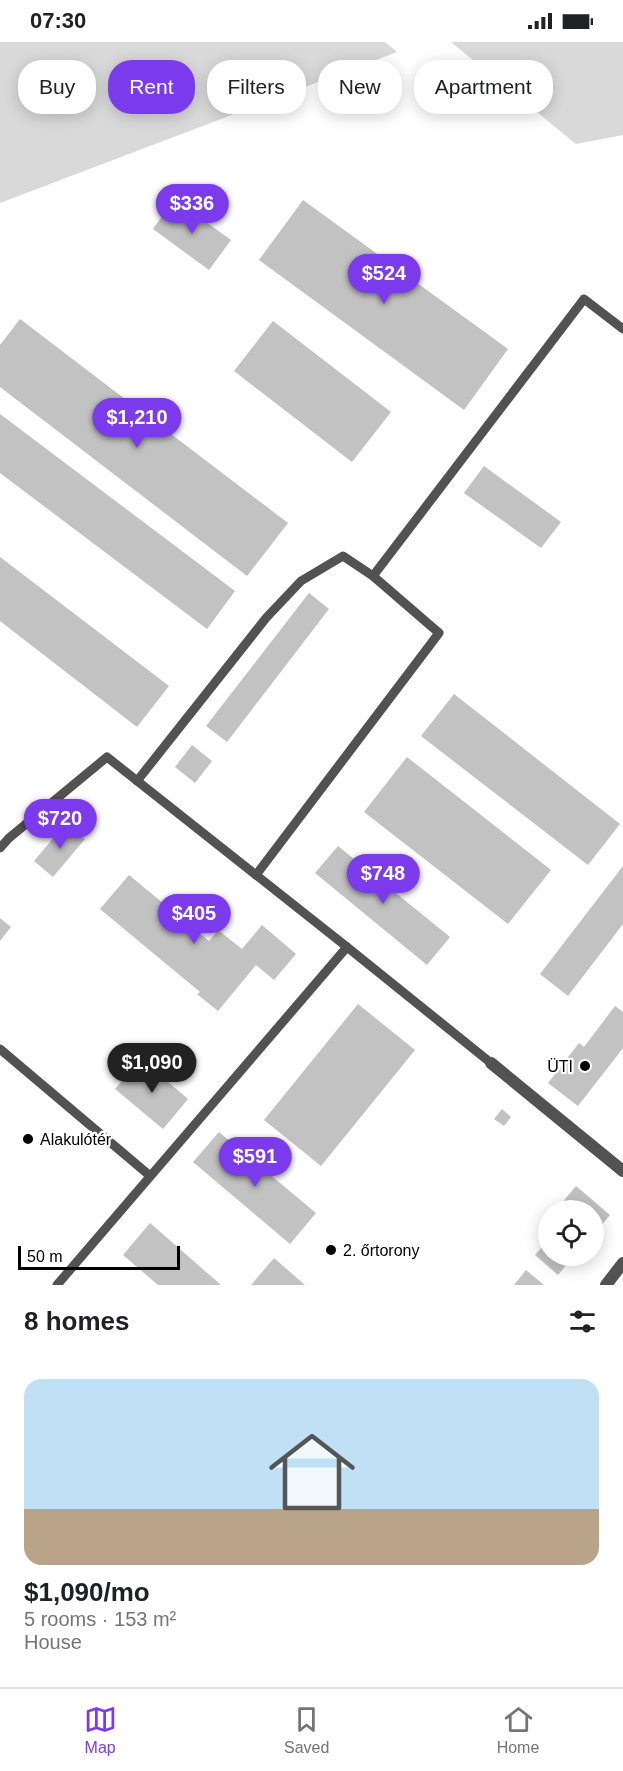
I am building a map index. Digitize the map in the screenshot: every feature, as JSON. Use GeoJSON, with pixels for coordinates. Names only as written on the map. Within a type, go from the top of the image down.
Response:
{"type":"FeatureCollection","features":[{"type":"Feature","properties":{"kind":"street"},"geometry":{"type":"LineString","coordinates":[[491,1062],[623,1171]]}},
{"type":"Feature","properties":{"kind":"street"},"geometry":{"type":"LineString","coordinates":[[606,1285],[623,1263]]}},
{"type":"Feature","properties":{"kind":"lane"},"geometry":{"type":"LineString","coordinates":[[373,576],[584,299],[623,329]]}},
{"type":"Feature","properties":{"kind":"lane"},"geometry":{"type":"LineString","coordinates":[[137,781],[266,618],[301,581],[343,556],[373,576],[439,633],[256,875]]}},
{"type":"Feature","properties":{"kind":"lane"},"geometry":{"type":"LineString","coordinates":[[0,848],[9,838],[107,758],[491,1062]]}},
{"type":"Feature","properties":{"kind":"lane"},"geometry":{"type":"LineString","coordinates":[[57,1285],[149,1174],[347,947]]}},
{"type":"Feature","properties":{"kind":"lane"},"geometry":{"type":"LineString","coordinates":[[0,1049],[149,1174]]}},
{"type":"Feature","properties":{"kind":"shaded area"},"geometry":{"type":"Polygon","coordinates":[[[0,42],[385,42],[397,52],[376,60],[318,60],[318,82],[306,87],[306,60],[207,60],[207,114],[234,114],[0,203],[0,42]]]}},
{"type":"Feature","properties":{"kind":"shaded area"},"geometry":{"type":"Polygon","coordinates":[[[451,42],[623,42],[623,135],[576,144],[539,114],[553,114],[553,60],[473,60],[451,42]]]}},
{"type":"Feature","properties":{"kind":"building"},"geometry":{"type":"Polygon","coordinates":[[[174,199],[231,240],[209,270],[153,229],[174,199]]]}},
{"type":"Feature","properties":{"kind":"building"},"geometry":{"type":"Polygon","coordinates":[[[303,200],[508,349],[464,410],[259,260],[303,200]]]}},
{"type":"Feature","properties":{"kind":"building"},"geometry":{"type":"Polygon","coordinates":[[[20,319],[288,523],[247,576],[0,387],[0,345],[20,319]]]}},
{"type":"Feature","properties":{"kind":"building"},"geometry":{"type":"Polygon","coordinates":[[[273,321],[391,412],[352,462],[234,371],[273,321]]]}},
{"type":"Feature","properties":{"kind":"building"},"geometry":{"type":"Polygon","coordinates":[[[0,414],[235,591],[207,629],[0,473],[0,414]]]}},
{"type":"Feature","properties":{"kind":"building"},"geometry":{"type":"Polygon","coordinates":[[[484,466],[561,522],[541,548],[464,493],[484,466]]]}},
{"type":"Feature","properties":{"kind":"building"},"geometry":{"type":"Polygon","coordinates":[[[0,557],[169,686],[137,727],[0,621],[0,557]]]}},
{"type":"Feature","properties":{"kind":"building"},"geometry":{"type":"Polygon","coordinates":[[[309,593],[329,609],[227,742],[206,726],[309,593]]]}},
{"type":"Feature","properties":{"kind":"building"},"geometry":{"type":"Polygon","coordinates":[[[454,694],[620,824],[588,865],[421,736],[454,694]]]}},
{"type":"Feature","properties":{"kind":"building"},"geometry":{"type":"Polygon","coordinates":[[[192,745],[212,761],[195,783],[175,767],[192,745]]]}},
{"type":"Feature","properties":{"kind":"building"},"geometry":{"type":"Polygon","coordinates":[[[407,757],[551,870],[508,924],[364,812],[407,757]]]}},
{"type":"Feature","properties":{"kind":"building"},"geometry":{"type":"Polygon","coordinates":[[[66,823],[85,839],[53,877],[34,861],[66,823]]]}},
{"type":"Feature","properties":{"kind":"building"},"geometry":{"type":"Polygon","coordinates":[[[338,846],[450,937],[427,965],[315,873],[338,846]]]}},
{"type":"Feature","properties":{"kind":"building"},"geometry":{"type":"Polygon","coordinates":[[[623,866],[623,924],[568,996],[540,974],[623,866]]]}},
{"type":"Feature","properties":{"kind":"building"},"geometry":{"type":"Polygon","coordinates":[[[129,875],[209,941],[218,930],[242,949],[262,925],[296,954],[274,980],[256,965],[218,1011],[197,994],[200,992],[100,909],[129,875]]]}},
{"type":"Feature","properties":{"kind":"building"},"geometry":{"type":"Polygon","coordinates":[[[0,918],[11,927],[0,941],[0,918]]]}},
{"type":"Feature","properties":{"kind":"building"},"geometry":{"type":"Polygon","coordinates":[[[358,1004],[415,1050],[321,1166],[264,1120],[358,1004]]]}},
{"type":"Feature","properties":{"kind":"building","name":"ÜTI"},"geometry":{"type":"Polygon","coordinates":[[[615,1006],[623,1012],[623,1048],[578,1106],[548,1083],[579,1043],[584,1047],[615,1006]]]}},
{"type":"Feature","properties":{"kind":"building"},"geometry":{"type":"Polygon","coordinates":[[[141,1059],[188,1099],[163,1129],[115,1089],[141,1059]]]}},
{"type":"Feature","properties":{"kind":"building"},"geometry":{"type":"Polygon","coordinates":[[[502,1109],[511,1117],[504,1126],[494,1119],[502,1109]]]}},
{"type":"Feature","properties":{"kind":"building"},"geometry":{"type":"Polygon","coordinates":[[[219,1132],[316,1213],[290,1244],[193,1162],[219,1132]]]}},
{"type":"Feature","properties":{"kind":"building"},"geometry":{"type":"Polygon","coordinates":[[[576,1186],[592,1200],[564,1200],[576,1186]]]}},
{"type":"Feature","properties":{"kind":"building"},"geometry":{"type":"Polygon","coordinates":[[[604,1210],[610,1215],[604,1222],[604,1210]]]}},
{"type":"Feature","properties":{"kind":"building"},"geometry":{"type":"Polygon","coordinates":[[[150,1223],[221,1285],[158,1285],[123,1255],[150,1223]]]}},
{"type":"Feature","properties":{"kind":"building","name":"2. őrtorony"},"geometry":{"type":"Polygon","coordinates":[[[331,1242],[338,1249],[331,1257],[323,1251],[331,1242]]]}},
{"type":"Feature","properties":{"kind":"building"},"geometry":{"type":"Polygon","coordinates":[[[274,1258],[305,1285],[251,1285],[274,1258]]]}},
{"type":"Feature","properties":{"kind":"building"},"geometry":{"type":"Polygon","coordinates":[[[548,1266],[566,1266],[558,1275],[548,1266]]]}},
{"type":"Feature","properties":{"kind":"building"},"geometry":{"type":"Polygon","coordinates":[[[526,1270],[544,1285],[514,1285],[526,1270]]]}},
{"type":"Feature","properties":{"kind":"place","name":"ÜTI"},"geometry":{"type":"Point","coordinates":[585,1066]}},
{"type":"Feature","properties":{"kind":"place","name":"Alakulótér"},"geometry":{"type":"Point","coordinates":[28,1139]}},
{"type":"Feature","properties":{"kind":"place","name":"2. őrtorony"},"geometry":{"type":"Point","coordinates":[331,1250]}}]}
